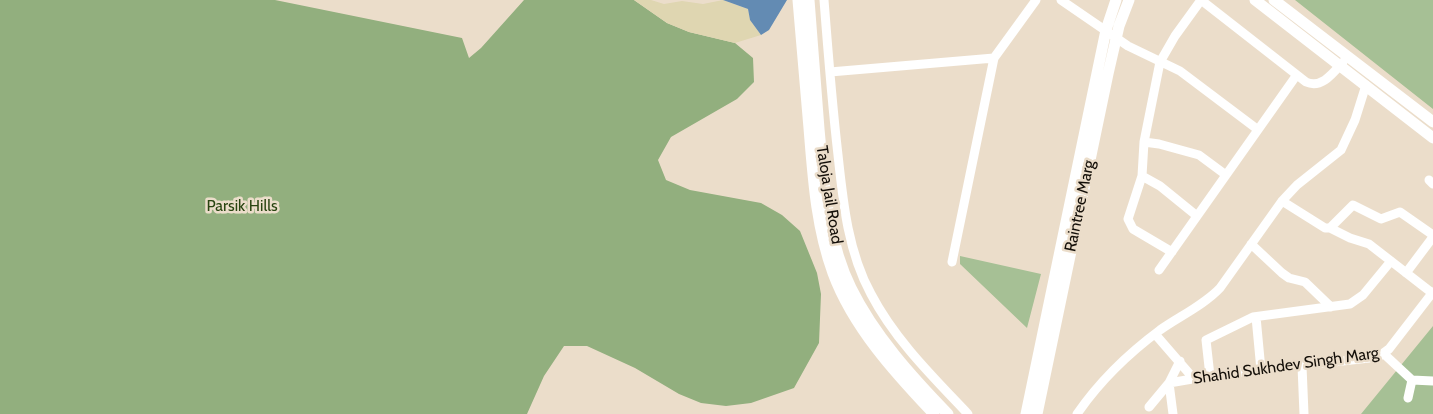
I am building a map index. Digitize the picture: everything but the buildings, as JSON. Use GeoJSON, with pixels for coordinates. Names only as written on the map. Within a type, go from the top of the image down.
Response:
{"type":"FeatureCollection","features":[{"type":"Feature","properties":{"kind":"main road","name":"Taloja Jail Road"},"geometry":{"type":"LineString","coordinates":[[798,0],[814,185],[819,220],[833,273],[842,293],[865,331],[899,375],[934,414]]}},
{"type":"Feature","properties":{"kind":"main road","name":"Taloja Jail Road"},"geometry":{"type":"LineString","coordinates":[[809,0],[824,184],[829,218],[843,269],[851,288],[874,325],[907,368],[948,414]]}},
{"type":"Feature","properties":{"kind":"main road","name":"Raintree Marg"},"geometry":{"type":"LineString","coordinates":[[1026,414],[1106,30],[1116,0]]}},
{"type":"Feature","properties":{"kind":"main road","name":"Raintree Marg"},"geometry":{"type":"LineString","coordinates":[[1037,414],[1119,26],[1129,0]]}},
{"type":"Feature","properties":{"kind":"main road"},"geometry":{"type":"LineString","coordinates":[[1255,0],[1385,92],[1416,109],[1429,129]]}},
{"type":"Feature","properties":{"kind":"main road"},"geometry":{"type":"LineString","coordinates":[[1274,0],[1343,61],[1366,86],[1385,92],[1401,113],[1429,129]]}},
{"type":"Feature","properties":{"kind":"street"},"geometry":{"type":"LineString","coordinates":[[824,0],[844,210],[856,257],[870,293],[891,326],[922,365],[968,414]]}},
{"type":"Feature","properties":{"kind":"street"},"geometry":{"type":"LineString","coordinates":[[952,262],[994,58],[1036,0]]}},
{"type":"Feature","properties":{"kind":"street"},"geometry":{"type":"LineString","coordinates":[[1061,0],[1117,39],[1180,71],[1258,129]]}},
{"type":"Feature","properties":{"kind":"street"},"geometry":{"type":"LineString","coordinates":[[1172,252],[1133,229],[1128,219],[1142,176],[1144,142],[1160,62],[1175,36],[1201,0],[1296,76],[1312,85],[1319,84],[1343,61]]}},
{"type":"Feature","properties":{"kind":"street"},"geometry":{"type":"LineString","coordinates":[[830,72],[994,58]]}},
{"type":"Feature","properties":{"kind":"street"},"geometry":{"type":"LineString","coordinates":[[1160,270],[1296,76]]}},
{"type":"Feature","properties":{"kind":"street"},"geometry":{"type":"LineString","coordinates":[[1077,414],[1104,380],[1155,334],[1215,293],[1282,200],[1297,185],[1341,150],[1355,120],[1366,86]]}},
{"type":"Feature","properties":{"kind":"street"},"geometry":{"type":"LineString","coordinates":[[1144,142],[1159,144],[1199,155],[1226,175]]}},
{"type":"Feature","properties":{"kind":"street"},"geometry":{"type":"LineString","coordinates":[[1142,176],[1160,186],[1197,216]]}},
{"type":"Feature","properties":{"kind":"street"},"geometry":{"type":"LineString","coordinates":[[1282,200],[1319,226],[1330,228],[1350,238],[1369,244],[1433,293]]}},
{"type":"Feature","properties":{"kind":"street"},"geometry":{"type":"LineString","coordinates":[[1330,228],[1352,205],[1381,219],[1400,212],[1433,236],[1406,273]]}},
{"type":"Feature","properties":{"kind":"street"},"geometry":{"type":"LineString","coordinates":[[1251,244],[1289,278],[1306,282],[1331,307]]}},
{"type":"Feature","properties":{"kind":"street"},"geometry":{"type":"LineString","coordinates":[[1210,376],[1206,340],[1256,317],[1350,304],[1359,299],[1390,261]]}},
{"type":"Feature","properties":{"kind":"street","name":"Shahid Sukhdev Singh Marg"},"geometry":{"type":"LineString","coordinates":[[1169,383],[1210,376],[1378,357],[1384,354],[1433,293]]}},
{"type":"Feature","properties":{"kind":"street"},"geometry":{"type":"LineString","coordinates":[[1256,317],[1261,370]]}},
{"type":"Feature","properties":{"kind":"street"},"geometry":{"type":"LineString","coordinates":[[1155,334],[1194,379]]}},
{"type":"Feature","properties":{"kind":"street"},"geometry":{"type":"LineString","coordinates":[[1384,354],[1412,380],[1433,381]]}},
{"type":"Feature","properties":{"kind":"street"},"geometry":{"type":"LineString","coordinates":[[1148,407],[1169,383],[1180,361]]}},
{"type":"Feature","properties":{"kind":"street"},"geometry":{"type":"LineString","coordinates":[[1302,366],[1304,414]]}},
{"type":"Feature","properties":{"kind":"street"},"geometry":{"type":"LineString","coordinates":[[1408,398],[1412,380]]}},
{"type":"Feature","properties":{"kind":"street"},"geometry":{"type":"LineString","coordinates":[[1169,383],[1173,414]]}},
{"type":"Feature","properties":{"kind":"green space","name":"Parsik Hills"},"geometry":{"type":"Polygon","coordinates":[[[0,0],[275,0],[462,38],[469,58],[481,48],[524,0],[634,0],[667,23],[689,32],[735,43],[753,58],[754,82],[737,99],[671,137],[658,160],[666,180],[690,190],[761,203],[782,215],[800,231],[817,273],[821,294],[819,343],[794,388],[751,403],[726,406],[701,403],[679,394],[635,368],[587,346],[564,346],[544,376],[527,414],[0,414],[0,0]]]}},
{"type":"Feature","properties":{"kind":"green space"},"geometry":{"type":"Polygon","coordinates":[[[1295,0],[1433,0],[1433,109],[1295,0]]]}},
{"type":"Feature","properties":{"kind":"green space"},"geometry":{"type":"Polygon","coordinates":[[[960,256],[1041,274],[1027,328],[960,264],[960,256]]]}},
{"type":"Feature","properties":{"kind":"green space"},"geometry":{"type":"Polygon","coordinates":[[[1433,326],[1433,414],[1361,414],[1433,326]]]}},
{"type":"Feature","properties":{"kind":"sand"},"geometry":{"type":"Polygon","coordinates":[[[634,0],[651,0],[664,4],[682,1],[703,4],[723,0],[748,9],[750,20],[761,35],[735,43],[689,32],[667,23],[634,0]]]}},
{"type":"Feature","properties":{"kind":"water"},"geometry":{"type":"Polygon","coordinates":[[[723,0],[787,0],[769,30],[761,35],[750,20],[748,9],[723,0]]]}}]}
